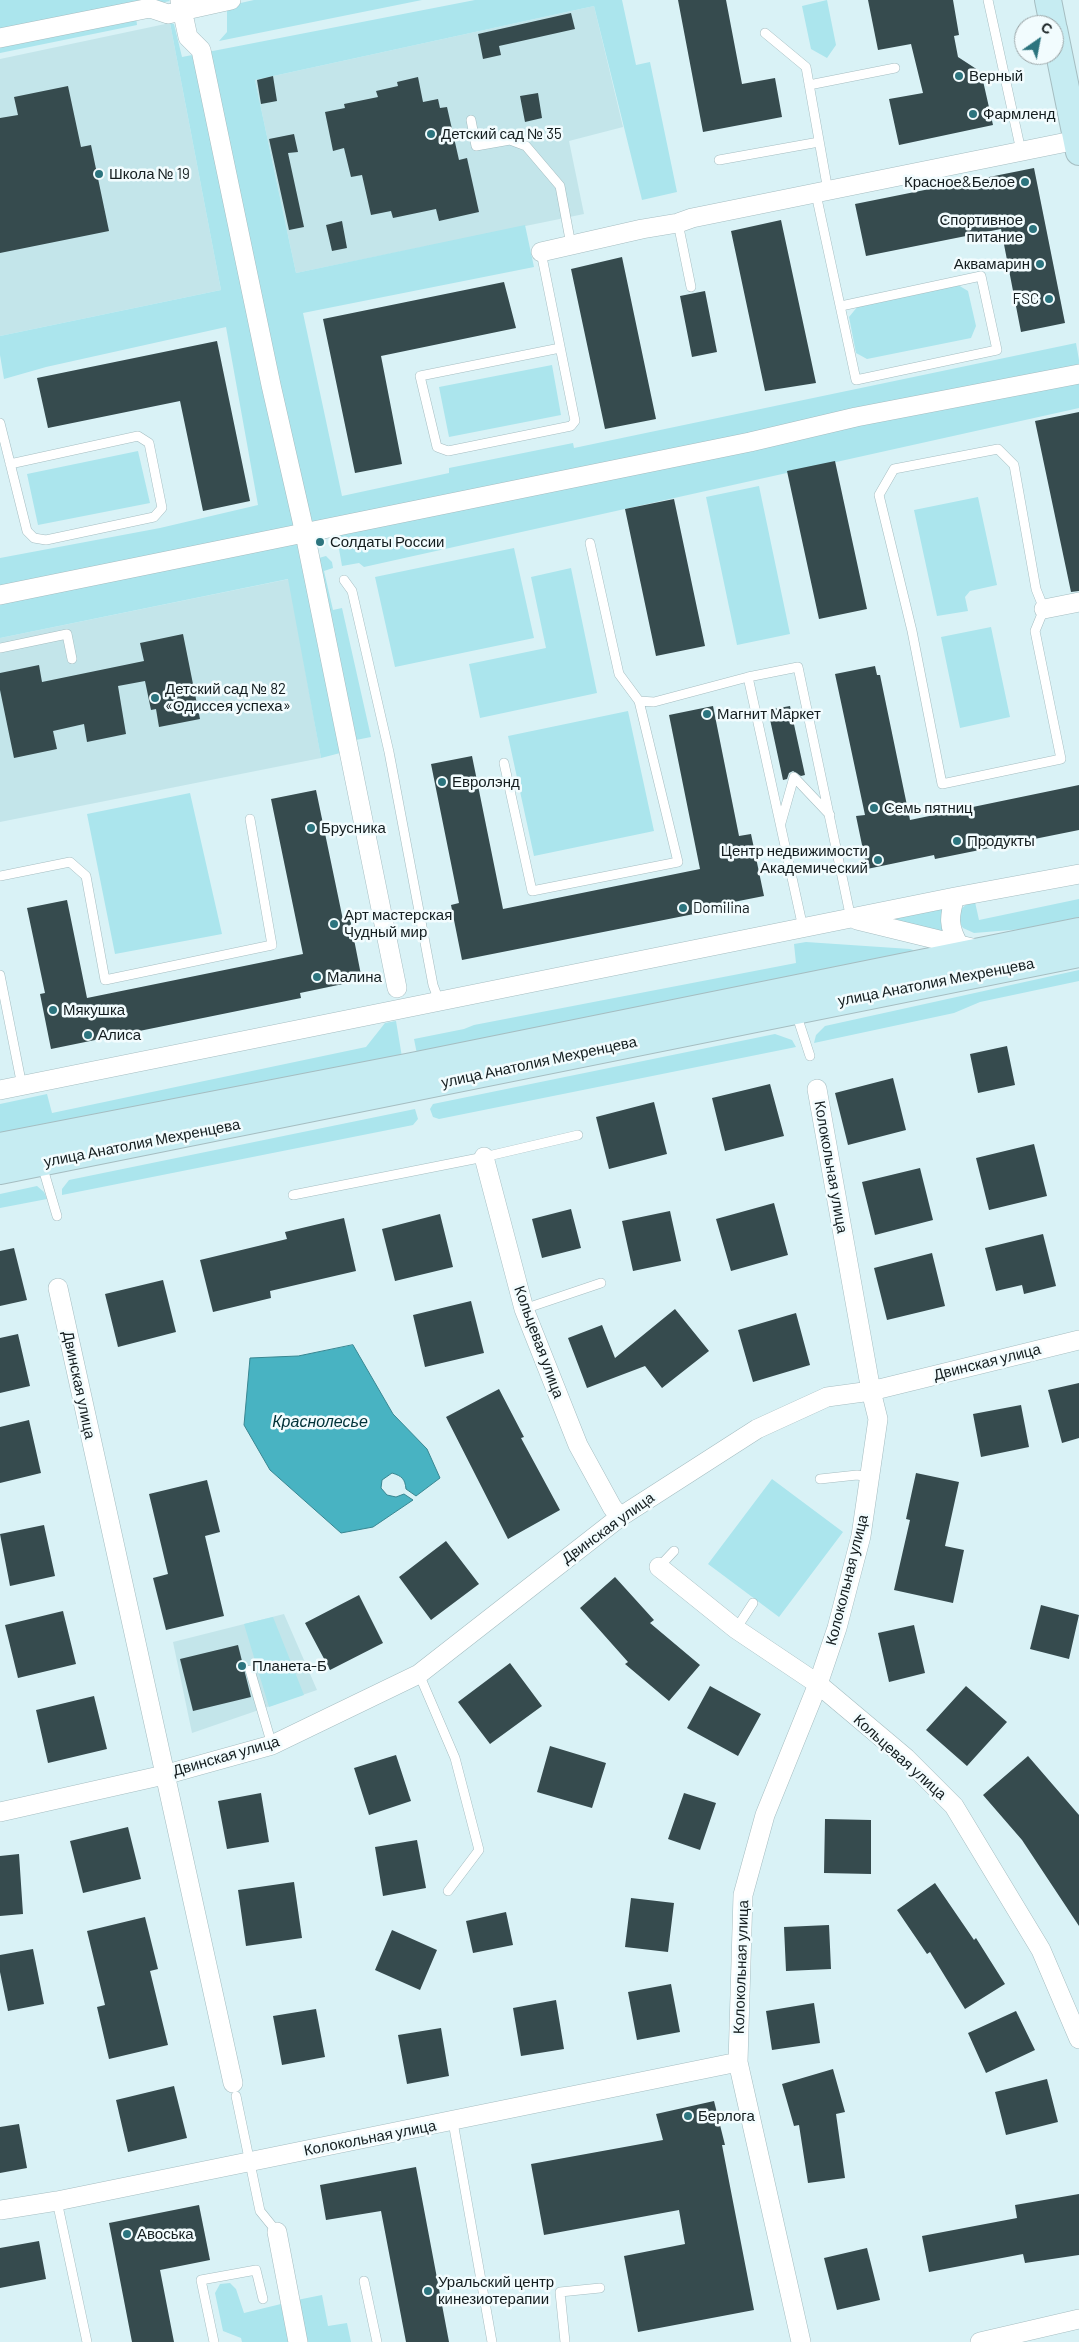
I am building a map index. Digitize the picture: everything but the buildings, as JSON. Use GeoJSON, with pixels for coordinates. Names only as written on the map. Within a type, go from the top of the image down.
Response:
{"type":"FeatureCollection","features":[{"type":"Feature","properties":{"kind":"street"},"geometry":{"type":"LineString","coordinates":[[0,38],[150,8],[168,14],[181,5],[231,0]]}},
{"type":"Feature","properties":{"kind":"street"},"geometry":{"type":"LineString","coordinates":[[1048,0],[1051,15]]}},
{"type":"Feature","properties":{"kind":"street"},"geometry":{"type":"LineString","coordinates":[[181,5],[188,37],[201,50],[305,534],[398,988]]}},
{"type":"Feature","properties":{"kind":"street"},"geometry":{"type":"LineString","coordinates":[[541,252],[642,229],[678,223],[692,218],[1021,151],[1078,146],[1061,65]]}},
{"type":"Feature","properties":{"kind":"street"},"geometry":{"type":"LineString","coordinates":[[0,595],[750,442],[856,417],[1079,374]]}},
{"type":"Feature","properties":{"kind":"street"},"geometry":{"type":"LineString","coordinates":[[1044,609],[1079,602]]}},
{"type":"Feature","properties":{"kind":"street","name":"улица Анатолия Мехренцева"},"geometry":{"type":"LineString","coordinates":[[0,1090],[851,919],[955,896],[1079,874]]}},
{"type":"Feature","properties":{"kind":"street"},"geometry":{"type":"LineString","coordinates":[[955,896],[949,916],[952,933],[971,948]]}},
{"type":"Feature","properties":{"kind":"street","name":"улица Анатолия Мехренцева"},"geometry":{"type":"LineString","coordinates":[[851,919],[971,948]]}},
{"type":"Feature","properties":{"kind":"street","name":"улица Анатолия Мехренцева"},"geometry":{"type":"LineString","coordinates":[[0,1146],[412,1066],[971,948],[1079,931]]}},
{"type":"Feature","properties":{"kind":"street","name":"улица Анатолия Мехренцева"},"geometry":{"type":"LineString","coordinates":[[0,1171],[1079,954]]}},
{"type":"Feature","properties":{"kind":"street","name":"Колокольная улица"},"geometry":{"type":"LineString","coordinates":[[801,2342],[738,2062],[743,1895],[766,1815],[818,1684],[837,1628],[861,1536],[878,1419],[871,1391],[817,1089]]}},
{"type":"Feature","properties":{"kind":"street","name":"Кольцевая улица"},"geometry":{"type":"LineString","coordinates":[[484,1157],[524,1308],[578,1445],[612,1507],[620,1517]]}},
{"type":"Feature","properties":{"kind":"street","name":"Двинская улица"},"geometry":{"type":"LineString","coordinates":[[58,1288],[234,2089]]}},
{"type":"Feature","properties":{"kind":"street","name":"Двинская улица"},"geometry":{"type":"LineString","coordinates":[[0,1812],[164,1774],[272,1745],[419,1674],[620,1517],[757,1429],[827,1398],[871,1391],[1079,1340]]}},
{"type":"Feature","properties":{"kind":"street","name":"Кольцевая улица"},"geometry":{"type":"LineString","coordinates":[[659,1567],[736,1629],[818,1684],[906,1758],[954,1806],[1041,1950],[1079,2039]]}},
{"type":"Feature","properties":{"kind":"street","name":"Колокольная улица"},"geometry":{"type":"LineString","coordinates":[[0,2210],[57,2202],[738,2062]]}},
{"type":"Feature","properties":{"kind":"street"},"geometry":{"type":"LineString","coordinates":[[277,2232],[298,2342]]}},
{"type":"Feature","properties":{"kind":"street"},"geometry":{"type":"LineString","coordinates":[[981,2342],[1079,2320]]}},
{"type":"Feature","properties":{"kind":"lane"},"geometry":{"type":"LineString","coordinates":[[988,0],[1021,151]]}},
{"type":"Feature","properties":{"kind":"lane"},"geometry":{"type":"LineString","coordinates":[[765,33],[806,67],[819,142],[822,193],[841,306],[856,380],[997,350],[981,276],[841,306]]}},
{"type":"Feature","properties":{"kind":"lane"},"geometry":{"type":"LineString","coordinates":[[809,85],[895,68]]}},
{"type":"Feature","properties":{"kind":"lane"},"geometry":{"type":"LineString","coordinates":[[471,120],[476,146],[510,140],[526,146],[552,175],[560,186],[571,245]]}},
{"type":"Feature","properties":{"kind":"lane"},"geometry":{"type":"LineString","coordinates":[[719,160],[819,142]]}},
{"type":"Feature","properties":{"kind":"lane"},"geometry":{"type":"LineString","coordinates":[[678,223],[691,287]]}},
{"type":"Feature","properties":{"kind":"lane"},"geometry":{"type":"LineString","coordinates":[[541,252],[575,421],[571,426],[448,451],[437,447],[420,376],[560,348]]}},
{"type":"Feature","properties":{"kind":"lane"},"geometry":{"type":"LineString","coordinates":[[0,422],[10,464],[27,531],[34,538],[46,540],[154,517],[162,508],[149,442],[138,436],[10,464]]}},
{"type":"Feature","properties":{"kind":"lane"},"geometry":{"type":"LineString","coordinates":[[998,449],[1014,465],[1036,590],[1044,609],[1035,631],[1061,759],[942,784],[912,631],[879,495],[894,469],[998,449]]}},
{"type":"Feature","properties":{"kind":"lane"},"geometry":{"type":"LineString","coordinates":[[504,762],[532,891],[678,862],[639,701],[619,674],[590,543]]}},
{"type":"Feature","properties":{"kind":"lane"},"geometry":{"type":"LineString","coordinates":[[344,580],[352,591],[384,733],[433,985],[439,1001]]}},
{"type":"Feature","properties":{"kind":"lane"},"geometry":{"type":"LineString","coordinates":[[0,648],[67,634],[72,658]]}},
{"type":"Feature","properties":{"kind":"lane"},"geometry":{"type":"LineString","coordinates":[[639,701],[654,702],[748,677],[798,667],[851,919]]}},
{"type":"Feature","properties":{"kind":"lane"},"geometry":{"type":"LineString","coordinates":[[748,677],[803,928]]}},
{"type":"Feature","properties":{"kind":"lane"},"geometry":{"type":"LineString","coordinates":[[780,824],[794,777],[830,815]]}},
{"type":"Feature","properties":{"kind":"lane"},"geometry":{"type":"LineString","coordinates":[[0,876],[70,862],[86,876],[105,980],[272,945],[250,819]]}},
{"type":"Feature","properties":{"kind":"lane"},"geometry":{"type":"LineString","coordinates":[[0,975],[22,1086]]}},
{"type":"Feature","properties":{"kind":"lane"},"geometry":{"type":"LineString","coordinates":[[795,1010],[810,1056]]}},
{"type":"Feature","properties":{"kind":"lane"},"geometry":{"type":"LineString","coordinates":[[293,1195],[484,1157],[578,1135]]}},
{"type":"Feature","properties":{"kind":"lane"},"geometry":{"type":"LineString","coordinates":[[42,1163],[57,1216]]}},
{"type":"Feature","properties":{"kind":"lane"},"geometry":{"type":"LineString","coordinates":[[524,1308],[601,1283]]}},
{"type":"Feature","properties":{"kind":"lane"},"geometry":{"type":"LineString","coordinates":[[820,1479],[857,1475],[869,1477]]}},
{"type":"Feature","properties":{"kind":"lane"},"geometry":{"type":"LineString","coordinates":[[659,1567],[674,1551]]}},
{"type":"Feature","properties":{"kind":"lane"},"geometry":{"type":"LineString","coordinates":[[736,1629],[753,1603]]}},
{"type":"Feature","properties":{"kind":"lane"},"geometry":{"type":"LineString","coordinates":[[250,1670],[272,1745]]}},
{"type":"Feature","properties":{"kind":"lane"},"geometry":{"type":"LineString","coordinates":[[419,1674],[455,1758],[479,1850],[448,1891]]}},
{"type":"Feature","properties":{"kind":"lane"},"geometry":{"type":"LineString","coordinates":[[234,2089],[248,2162],[260,2211],[277,2232]]}},
{"type":"Feature","properties":{"kind":"lane"},"geometry":{"type":"LineString","coordinates":[[453,2122],[492,2342]]}},
{"type":"Feature","properties":{"kind":"lane"},"geometry":{"type":"LineString","coordinates":[[57,2202],[87,2342]]}},
{"type":"Feature","properties":{"kind":"lane"},"geometry":{"type":"LineString","coordinates":[[214,2342],[201,2280],[256,2270],[263,2299]]}},
{"type":"Feature","properties":{"kind":"lane"},"geometry":{"type":"LineString","coordinates":[[364,2281],[377,2342]]}},
{"type":"Feature","properties":{"kind":"lane"},"geometry":{"type":"LineString","coordinates":[[565,2342],[560,2292],[600,2288]]}},
{"type":"Feature","properties":{"kind":"shaded area"},"geometry":{"type":"Polygon","coordinates":[[[0,0],[169,0],[170,1],[0,35],[0,0]]]}},
{"type":"Feature","properties":{"kind":"shaded area"},"geometry":{"type":"Polygon","coordinates":[[[254,0],[422,0],[219,41],[227,32],[227,6],[254,0]]]}},
{"type":"Feature","properties":{"kind":"shaded area"},"geometry":{"type":"Polygon","coordinates":[[[475,0],[622,0],[636,65],[650,62],[677,192],[642,200],[594,6],[255,80],[296,273],[525,225],[534,267],[303,313],[342,496],[449,473],[449,468],[573,443],[574,448],[1076,343],[1079,360],[1079,408],[364,567],[359,563],[342,566],[336,532],[310,527],[344,752],[321,758],[288,579],[0,638],[0,558],[160,528],[258,505],[226,327],[46,367],[4,379],[0,355],[0,336],[221,290],[170,23],[174,24],[182,57],[475,0]]]}},
{"type":"Feature","properties":{"kind":"shaded area"},"geometry":{"type":"Polygon","coordinates":[[[827,0],[836,45],[827,58],[811,49],[802,6],[827,0]]]}},
{"type":"Feature","properties":{"kind":"shaded area","name":"Детский сад № 35"},"geometry":{"type":"Polygon","coordinates":[[[594,6],[623,127],[569,141],[584,214],[296,273],[255,80],[594,6]]]}},
{"type":"Feature","properties":{"kind":"shaded area"},"geometry":{"type":"Polygon","coordinates":[[[136,17],[137,25],[0,53],[0,45],[136,17]]]}},
{"type":"Feature","properties":{"kind":"shaded area","name":"Школа № 19"},"geometry":{"type":"Polygon","coordinates":[[[170,23],[221,290],[0,336],[0,59],[170,23]]]}},
{"type":"Feature","properties":{"kind":"shaded area"},"geometry":{"type":"Polygon","coordinates":[[[958,285],[968,291],[976,326],[971,338],[867,359],[856,353],[849,317],[858,306],[958,285]]]}},
{"type":"Feature","properties":{"kind":"shaded area"},"geometry":{"type":"Polygon","coordinates":[[[552,365],[561,415],[449,437],[439,387],[552,365]]]}},
{"type":"Feature","properties":{"kind":"shaded area"},"geometry":{"type":"Polygon","coordinates":[[[138,451],[150,503],[38,525],[27,474],[138,451]]]}},
{"type":"Feature","properties":{"kind":"shaded area"},"geometry":{"type":"Polygon","coordinates":[[[759,486],[790,634],[737,645],[706,497],[759,486]]]}},
{"type":"Feature","properties":{"kind":"shaded area"},"geometry":{"type":"Polygon","coordinates":[[[978,497],[997,585],[970,591],[965,597],[968,611],[937,616],[914,510],[978,497]]]}},
{"type":"Feature","properties":{"kind":"shaded area"},"geometry":{"type":"Polygon","coordinates":[[[514,548],[534,638],[395,667],[375,577],[514,548]]]}},
{"type":"Feature","properties":{"kind":"shaded area"},"geometry":{"type":"Polygon","coordinates":[[[326,556],[332,562],[333,568],[324,571],[333,610],[342,608],[371,737],[356,740],[315,559],[326,556]]]}},
{"type":"Feature","properties":{"kind":"shaded area"},"geometry":{"type":"Polygon","coordinates":[[[571,568],[597,693],[480,718],[469,664],[546,648],[531,577],[571,568]]]}},
{"type":"Feature","properties":{"kind":"shaded area","name":"Детский сад № 82 «Одиссея успеха»"},"geometry":{"type":"Polygon","coordinates":[[[289,579],[321,758],[0,822],[0,638],[289,579]]]}},
{"type":"Feature","properties":{"kind":"shaded area"},"geometry":{"type":"Polygon","coordinates":[[[991,627],[1010,717],[960,728],[941,637],[991,627]]]}},
{"type":"Feature","properties":{"kind":"shaded area"},"geometry":{"type":"Polygon","coordinates":[[[628,711],[654,831],[534,856],[508,736],[628,711]]]}},
{"type":"Feature","properties":{"kind":"shaded area"},"geometry":{"type":"Polygon","coordinates":[[[190,793],[222,934],[115,954],[87,814],[190,793]]]}},
{"type":"Feature","properties":{"kind":"shaded area"},"geometry":{"type":"Polygon","coordinates":[[[1079,899],[1079,917],[1023,929],[974,933],[963,928],[959,922],[961,909],[967,904],[975,902],[979,920],[1079,899]]]}},
{"type":"Feature","properties":{"kind":"shaded area"},"geometry":{"type":"Polygon","coordinates":[[[946,903],[946,935],[875,920],[946,903]]]}},
{"type":"Feature","properties":{"kind":"shaded area"},"geometry":{"type":"Polygon","coordinates":[[[806,942],[910,949],[916,951],[417,1054],[414,1039],[464,1029],[474,1025],[796,963],[794,944],[806,942]]]}},
{"type":"Feature","properties":{"kind":"shaded area"},"geometry":{"type":"Polygon","coordinates":[[[1079,970],[1079,981],[980,1002],[954,1013],[814,1043],[816,1035],[825,1026],[1079,970]]]}},
{"type":"Feature","properties":{"kind":"shaded area"},"geometry":{"type":"Polygon","coordinates":[[[396,1021],[402,1057],[0,1141],[0,1104],[47,1094],[52,1113],[366,1047],[385,1023],[396,1021]]]}},
{"type":"Feature","properties":{"kind":"shaded area"},"geometry":{"type":"Polygon","coordinates":[[[775,1034],[792,1040],[796,1047],[439,1119],[433,1117],[430,1109],[433,1104],[775,1034]]]}},
{"type":"Feature","properties":{"kind":"shaded area"},"geometry":{"type":"Polygon","coordinates":[[[415,1109],[418,1119],[413,1125],[62,1195],[62,1189],[69,1180],[415,1109]]]}},
{"type":"Feature","properties":{"kind":"shaded area"},"geometry":{"type":"Polygon","coordinates":[[[37,1186],[44,1192],[47,1199],[0,1208],[0,1194],[37,1186]]]}},
{"type":"Feature","properties":{"kind":"shaded area"},"geometry":{"type":"Polygon","coordinates":[[[772,1479],[843,1532],[779,1617],[708,1564],[772,1479]]]}},
{"type":"Feature","properties":{"kind":"shaded area","name":"Планета-Б"},"geometry":{"type":"Polygon","coordinates":[[[284,1614],[317,1690],[192,1733],[173,1642],[284,1614]]]}},
{"type":"Feature","properties":{"kind":"shaded area"},"geometry":{"type":"Polygon","coordinates":[[[273,1617],[304,1695],[269,1707],[244,1624],[273,1617]]]}},
{"type":"Feature","properties":{"kind":"shaded area"},"geometry":{"type":"Polygon","coordinates":[[[230,2283],[236,2289],[244,2313],[281,2304],[289,2342],[242,2342],[241,2338],[223,2331],[215,2293],[220,2284],[230,2283]]]}},
{"type":"Feature","properties":{"kind":"shaded area"},"geometry":{"type":"Polygon","coordinates":[[[322,2295],[328,2326],[347,2323],[351,2342],[305,2342],[297,2300],[322,2295]]]}},
{"type":"Feature","properties":{"kind":"water","name":"Краснолесье"},"geometry":{"type":"Polygon","coordinates":[[[353,1345],[393,1414],[427,1449],[440,1478],[416,1496],[406,1489],[402,1478],[392,1473],[382,1480],[381,1488],[387,1495],[396,1497],[404,1494],[413,1500],[373,1527],[341,1533],[270,1470],[244,1425],[250,1358],[298,1356],[353,1345]]]}},
{"type":"Feature","properties":{"kind":"place","name":"Верный"},"geometry":{"type":"Point","coordinates":[959,76]}},
{"type":"Feature","properties":{"kind":"place","name":"Фармленд"},"geometry":{"type":"Point","coordinates":[973,114]}},
{"type":"Feature","properties":{"kind":"place","name":"Детский сад № 35"},"geometry":{"type":"Point","coordinates":[431,134]}},
{"type":"Feature","properties":{"kind":"place","name":"Школа № 19"},"geometry":{"type":"Point","coordinates":[99,174]}},
{"type":"Feature","properties":{"kind":"place","name":"Красное&Белое"},"geometry":{"type":"Point","coordinates":[1025,182]}},
{"type":"Feature","properties":{"kind":"place","name":"Спортивное питание"},"geometry":{"type":"Point","coordinates":[1033,229]}},
{"type":"Feature","properties":{"kind":"place","name":"Аквамарин"},"geometry":{"type":"Point","coordinates":[1040,264]}},
{"type":"Feature","properties":{"kind":"place","name":"FSC"},"geometry":{"type":"Point","coordinates":[1049,299]}},
{"type":"Feature","properties":{"kind":"place","name":"Солдаты России"},"geometry":{"type":"Point","coordinates":[320,542]}},
{"type":"Feature","properties":{"kind":"place","name":"Детский сад № 82 «Одиссея успеха»"},"geometry":{"type":"Point","coordinates":[155,698]}},
{"type":"Feature","properties":{"kind":"place","name":"Магнит Маркет"},"geometry":{"type":"Point","coordinates":[707,714]}},
{"type":"Feature","properties":{"kind":"place","name":"Евролэнд"},"geometry":{"type":"Point","coordinates":[442,782]}},
{"type":"Feature","properties":{"kind":"place","name":"Семь пятниц"},"geometry":{"type":"Point","coordinates":[874,808]}},
{"type":"Feature","properties":{"kind":"place","name":"Брусника"},"geometry":{"type":"Point","coordinates":[311,828]}},
{"type":"Feature","properties":{"kind":"place","name":"Продукты"},"geometry":{"type":"Point","coordinates":[957,841]}},
{"type":"Feature","properties":{"kind":"place","name":"Центр недвижимости Академический"},"geometry":{"type":"Point","coordinates":[878,860]}},
{"type":"Feature","properties":{"kind":"place","name":"Domilina"},"geometry":{"type":"Point","coordinates":[683,908]}},
{"type":"Feature","properties":{"kind":"place","name":"Арт мастерская Чудный мир"},"geometry":{"type":"Point","coordinates":[334,924]}},
{"type":"Feature","properties":{"kind":"place","name":"Малина"},"geometry":{"type":"Point","coordinates":[317,977]}},
{"type":"Feature","properties":{"kind":"place","name":"Мякушка"},"geometry":{"type":"Point","coordinates":[53,1010]}},
{"type":"Feature","properties":{"kind":"place","name":"Алиса"},"geometry":{"type":"Point","coordinates":[88,1035]}},
{"type":"Feature","properties":{"kind":"place","name":"Планета-Б"},"geometry":{"type":"Point","coordinates":[242,1666]}},
{"type":"Feature","properties":{"kind":"place","name":"Берлога"},"geometry":{"type":"Point","coordinates":[688,2116]}},
{"type":"Feature","properties":{"kind":"place","name":"Авоська"},"geometry":{"type":"Point","coordinates":[127,2234]}},
{"type":"Feature","properties":{"kind":"place","name":"Уральский центр кинезиотерапии"},"geometry":{"type":"Point","coordinates":[428,2291]}}]}
